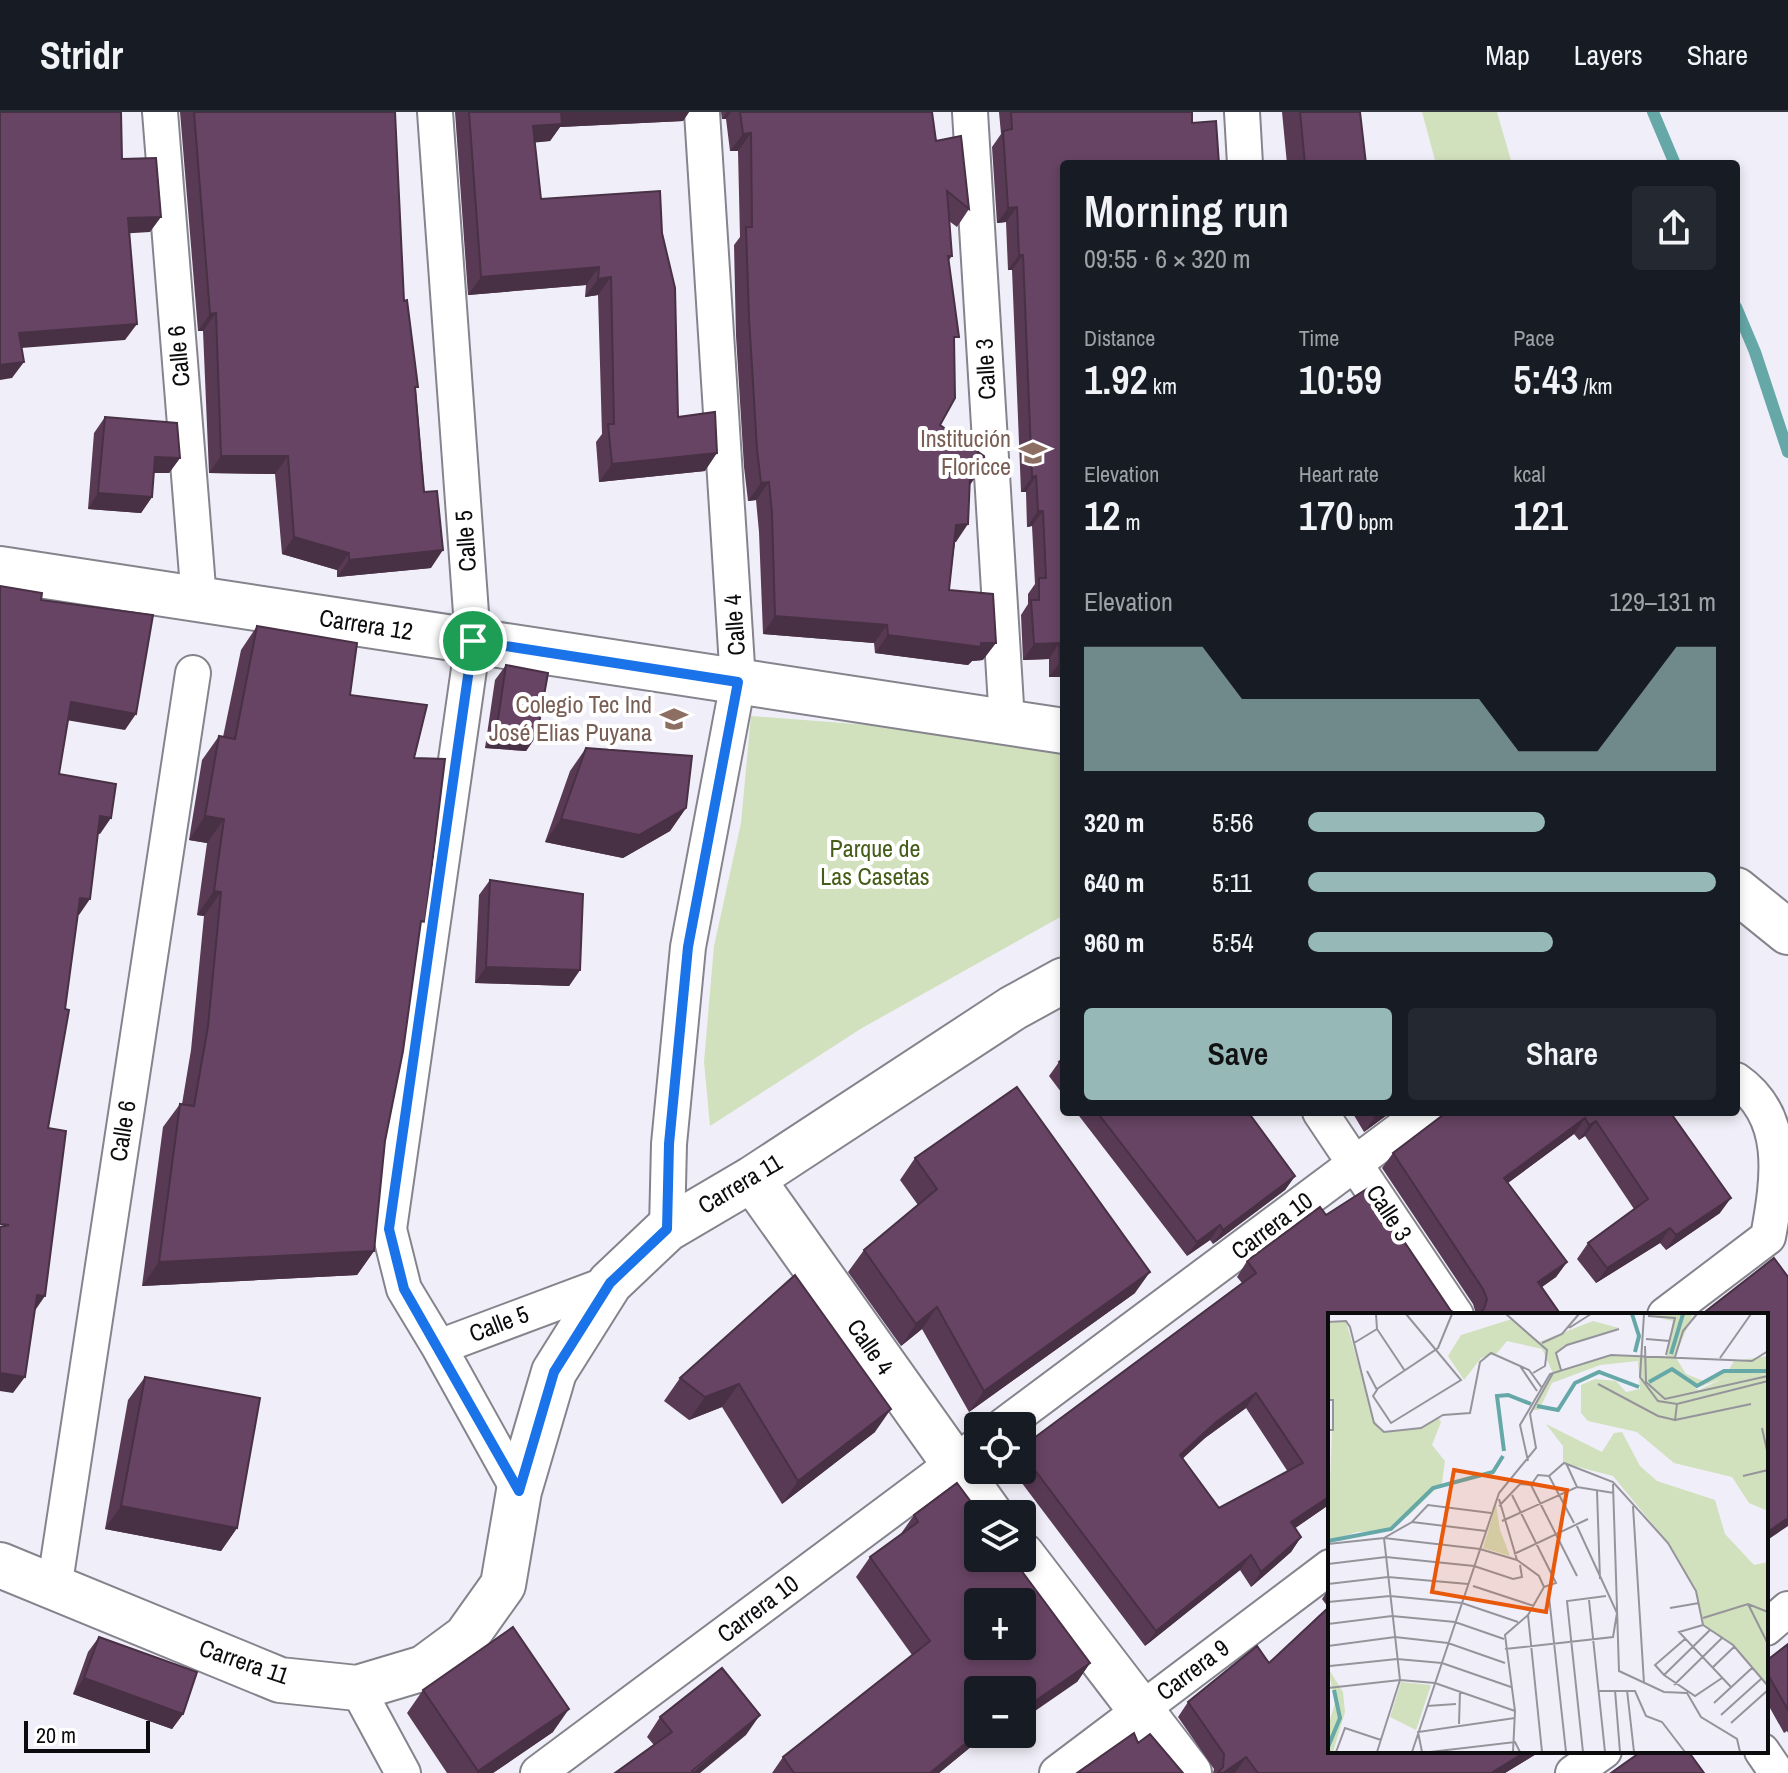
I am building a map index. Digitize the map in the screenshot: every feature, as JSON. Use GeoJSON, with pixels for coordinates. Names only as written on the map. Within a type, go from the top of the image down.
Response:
{"type":"FeatureCollection","features":[{"type":"Feature","properties":{"kind":"street","name":"Calle 6"},"geometry":{"type":"LineString","coordinates":[[160,112],[199,600]]}},
{"type":"Feature","properties":{"kind":"street","name":"Calle 5"},"geometry":{"type":"LineString","coordinates":[[435,112],[473,641],[389,1229],[404,1289],[439,1347],[610,1283]]}},
{"type":"Feature","properties":{"kind":"street","name":"Calle 4"},"geometry":{"type":"LineString","coordinates":[[667,1229],[669,1144],[688,947],[738,682],[702,112]]}},
{"type":"Feature","properties":{"kind":"street","name":"Calle 3"},"geometry":{"type":"LineString","coordinates":[[970,112],[1007,722]]}},
{"type":"Feature","properties":{"kind":"street"},"geometry":{"type":"LineString","coordinates":[[1242,112],[1245,160]]}},
{"type":"Feature","properties":{"kind":"street","name":"Carrera 12"},"geometry":{"type":"LineString","coordinates":[[0,569],[1060,730]]}},
{"type":"Feature","properties":{"kind":"street","name":"Calle 6"},"geometry":{"type":"LineString","coordinates":[[54,1589],[193,673]]}},
{"type":"Feature","properties":{"kind":"street"},"geometry":{"type":"LineString","coordinates":[[1740,893],[1788,932]]}},
{"type":"Feature","properties":{"kind":"street","name":"Carrera 11"},"geometry":{"type":"LineString","coordinates":[[0,1565],[280,1680],[357,1688],[424,1668],[466,1637],[503,1585],[519,1491],[554,1372],[610,1283],[667,1229],[752,1179],[1013,1008],[1060,982]]}},
{"type":"Feature","properties":{"kind":"street"},"geometry":{"type":"LineString","coordinates":[[1668,1313],[1778,1242],[1783,1160],[1776,1121],[1749,1087],[1740,1082]]}},
{"type":"Feature","properties":{"kind":"street","name":"Calle 3"},"geometry":{"type":"LineString","coordinates":[[1323,1116],[1357,1162],[1455,1313]]}},
{"type":"Feature","properties":{"kind":"street","name":"Carrera 10"},"geometry":{"type":"LineString","coordinates":[[1022,1412],[1419,1116]]}},
{"type":"Feature","properties":{"kind":"street","name":"Calle 4"},"geometry":{"type":"LineString","coordinates":[[752,1179],[964,1454]]}},
{"type":"Feature","properties":{"kind":"street"},"geometry":{"type":"LineString","coordinates":[[439,1347],[519,1491]]}},
{"type":"Feature","properties":{"kind":"street","name":"Carrera 10"},"geometry":{"type":"LineString","coordinates":[[538,1773],[964,1456]]}},
{"type":"Feature","properties":{"kind":"street","name":"Carrera 9"},"geometry":{"type":"LineString","coordinates":[[1057,1773],[1328,1569]]}},
{"type":"Feature","properties":{"kind":"street"},"geometry":{"type":"LineString","coordinates":[[1035,1572],[1189,1773]]}},
{"type":"Feature","properties":{"kind":"street"},"geometry":{"type":"LineString","coordinates":[[1768,1626],[1788,1609]]}},
{"type":"Feature","properties":{"kind":"street"},"geometry":{"type":"LineString","coordinates":[[357,1688],[403,1773]]}},
{"type":"Feature","properties":{"kind":"street"},"geometry":{"type":"LineString","coordinates":[[1573,1773],[1601,1753]]}},
{"type":"Feature","properties":{"kind":"street"},"geometry":{"type":"LineString","coordinates":[[1763,1753],[1777,1773]]}},
{"type":"Feature","properties":{"kind":"green space"},"geometry":{"type":"Polygon","coordinates":[[[1422,112],[1497,112],[1511,160],[1435,160],[1422,112]]]}},
{"type":"Feature","properties":{"kind":"green space","name":"Parque de Las Casetas"},"geometry":{"type":"Polygon","coordinates":[[[751,716],[1060,740],[1060,917],[862,1028],[710,1126],[704,1062],[714,946],[741,823],[751,716]]]}},
{"type":"Feature","properties":{"kind":"building"},"geometry":{"type":"Polygon","coordinates":[[[0,112],[121,112],[122,159],[156,158],[161,217],[128,218],[137,324],[19,333],[24,362],[0,365],[0,112]]]}},
{"type":"Feature","properties":{"kind":"building"},"geometry":{"type":"Polygon","coordinates":[[[194,112],[395,112],[404,301],[407,300],[418,387],[415,387],[424,492],[437,491],[443,550],[349,560],[349,553],[294,537],[288,456],[221,456],[216,313],[210,314],[194,112]]]}},
{"type":"Feature","properties":{"kind":"building"},"geometry":{"type":"Polygon","coordinates":[[[469,112],[561,112],[562,124],[533,126],[541,199],[660,191],[662,233],[675,288],[678,417],[715,412],[717,453],[612,464],[608,424],[614,424],[611,277],[598,279],[599,267],[481,277],[469,112]]]}},
{"type":"Feature","properties":{"kind":"building"},"geometry":{"type":"Polygon","coordinates":[[[740,112],[932,112],[936,141],[961,136],[969,209],[947,191],[952,256],[948,256],[959,337],[954,337],[955,398],[940,425],[984,456],[985,465],[970,476],[968,524],[956,525],[949,590],[993,594],[996,643],[981,643],[981,647],[888,635],[887,625],[775,616],[772,514],[769,482],[761,483],[757,449],[749,318],[746,227],[752,227],[751,133],[743,134],[740,112]]]}},
{"type":"Feature","properties":{"kind":"building"},"geometry":{"type":"Polygon","coordinates":[[[1011,112],[1192,112],[1192,123],[1216,121],[1219,160],[1060,160],[1060,662],[1059,643],[1034,644],[1031,600],[1039,600],[1039,578],[1046,578],[1043,511],[1038,511],[1036,476],[1032,477],[1023,255],[1019,255],[1017,207],[1008,208],[1003,131],[1012,129],[1011,112]]]}},
{"type":"Feature","properties":{"kind":"building"},"geometry":{"type":"Polygon","coordinates":[[[1300,112],[1360,112],[1366,160],[1305,160],[1300,112]]]}},
{"type":"Feature","properties":{"kind":"building"},"geometry":{"type":"Polygon","coordinates":[[[105,417],[177,423],[180,458],[155,457],[152,497],[98,493],[105,417]]]}},
{"type":"Feature","properties":{"kind":"building"},"geometry":{"type":"Polygon","coordinates":[[[0,586],[42,593],[41,600],[153,615],[136,714],[71,702],[59,774],[116,784],[111,818],[100,816],[90,899],[80,898],[65,1009],[69,1010],[48,1128],[66,1131],[45,1296],[37,1295],[25,1377],[0,1373],[0,1227],[9,1225],[0,1224],[0,586]]]}},
{"type":"Feature","properties":{"kind":"building"},"geometry":{"type":"Polygon","coordinates":[[[257,626],[357,643],[350,695],[427,705],[414,758],[445,759],[425,922],[421,921],[403,1051],[385,1141],[374,1251],[159,1262],[180,1104],[194,1106],[208,1026],[221,892],[214,891],[224,819],[205,816],[219,736],[235,739],[257,626]]]}},
{"type":"Feature","properties":{"kind":"building"},"geometry":{"type":"Polygon","coordinates":[[[506,665],[548,673],[537,735],[496,733],[506,665]]]}},
{"type":"Feature","properties":{"kind":"building"},"geometry":{"type":"Polygon","coordinates":[[[586,748],[692,756],[686,808],[639,835],[561,819],[586,748]]]}},
{"type":"Feature","properties":{"kind":"building"},"geometry":{"type":"Polygon","coordinates":[[[490,880],[583,894],[580,970],[486,967],[490,880]]]}},
{"type":"Feature","properties":{"kind":"building"},"geometry":{"type":"Polygon","coordinates":[[[1017,1087],[1150,1272],[984,1391],[937,1307],[916,1324],[864,1250],[937,1189],[915,1158],[1017,1087]]]}},
{"type":"Feature","properties":{"kind":"building"},"geometry":{"type":"Polygon","coordinates":[[[1100,1116],[1251,1116],[1295,1176],[1223,1230],[1220,1225],[1197,1242],[1100,1116]]]}},
{"type":"Feature","properties":{"kind":"building"},"geometry":{"type":"Polygon","coordinates":[[[1442,1116],[1673,1116],[1731,1198],[1676,1235],[1670,1228],[1607,1268],[1588,1243],[1648,1199],[1596,1121],[1589,1125],[1585,1118],[1504,1178],[1567,1262],[1538,1282],[1560,1313],[1479,1313],[1484,1309],[1487,1299],[1483,1289],[1393,1153],[1442,1116]]]}},
{"type":"Feature","properties":{"kind":"building"},"geometry":{"type":"Polygon","coordinates":[[[1368,1188],[1455,1313],[1328,1313],[1328,1497],[1291,1522],[1301,1537],[1261,1572],[1251,1555],[1156,1631],[1036,1472],[1036,1437],[1256,1273],[1247,1261],[1320,1207],[1326,1215],[1368,1188]],[[1256,1393],[1216,1422],[1180,1455],[1219,1508],[1303,1463],[1256,1393]]]}},
{"type":"Feature","properties":{"kind":"building"},"geometry":{"type":"Polygon","coordinates":[[[1774,1258],[1788,1277],[1788,1518],[1768,1532],[1768,1313],[1704,1313],[1774,1258]]]}},
{"type":"Feature","properties":{"kind":"building"},"geometry":{"type":"Polygon","coordinates":[[[795,1275],[891,1409],[798,1481],[739,1384],[705,1397],[680,1378],[795,1275]]]}},
{"type":"Feature","properties":{"kind":"building"},"geometry":{"type":"Polygon","coordinates":[[[145,1377],[260,1398],[237,1528],[121,1506],[145,1377]]]}},
{"type":"Feature","properties":{"kind":"building"},"geometry":{"type":"Polygon","coordinates":[[[957,1483],[970,1500],[964,1500],[964,1572],[1022,1572],[1034,1588],[964,1588],[964,1660],[1036,1660],[1036,1590],[1090,1663],[1036,1700],[1036,1676],[964,1676],[964,1745],[930,1773],[794,1773],[783,1757],[930,1641],[870,1557],[918,1522],[914,1515],[957,1483]]]}},
{"type":"Feature","properties":{"kind":"building"},"geometry":{"type":"Polygon","coordinates":[[[1328,1608],[1328,1753],[1524,1753],[1491,1773],[1258,1773],[1246,1757],[1223,1773],[1218,1773],[1223,1767],[1224,1754],[1188,1702],[1257,1646],[1269,1663],[1328,1608]]]}},
{"type":"Feature","properties":{"kind":"building"},"geometry":{"type":"Polygon","coordinates":[[[513,1627],[569,1709],[478,1771],[423,1690],[513,1627]]]}},
{"type":"Feature","properties":{"kind":"building"},"geometry":{"type":"Polygon","coordinates":[[[99,1637],[197,1672],[183,1714],[84,1678],[99,1637]]]}},
{"type":"Feature","properties":{"kind":"building"},"geometry":{"type":"Polygon","coordinates":[[[1788,1644],[1788,1710],[1768,1675],[1768,1659],[1788,1644]]]}},
{"type":"Feature","properties":{"kind":"building"},"geometry":{"type":"Polygon","coordinates":[[[722,1668],[760,1715],[693,1773],[615,1773],[672,1732],[660,1717],[722,1668]]]}},
{"type":"Feature","properties":{"kind":"building"},"geometry":{"type":"Polygon","coordinates":[[[1134,1733],[1138,1743],[1150,1734],[1183,1773],[1077,1773],[1134,1733]]]}},
{"type":"Feature","properties":{"kind":"building"},"geometry":{"type":"Polygon","coordinates":[[[1639,1753],[1689,1753],[1704,1773],[1611,1773],[1639,1753]]]}},
{"type":"Feature","properties":{"kind":"waterway"},"geometry":{"type":"LineString","coordinates":[[1653,112],[1673,160]]}},
{"type":"Feature","properties":{"kind":"waterway"},"geometry":{"type":"LineString","coordinates":[[1740,316],[1788,452]]}},
{"type":"Feature","properties":{"kind":"place","name":"Institución Floricce"},"geometry":{"type":"Point","coordinates":[1033,453]}},
{"type":"Feature","properties":{"kind":"place","name":"Colegio Tec Ind José Elias Puyana"},"geometry":{"type":"Point","coordinates":[674,719]}},
{"type":"Feature","properties":{"kind":"route"},"geometry":{"type":"LineString","coordinates":[[473,641],[738,682],[688,947],[669,1144],[667,1229],[610,1283],[554,1372],[519,1491],[404,1289],[389,1229],[473,641]]}}]}
